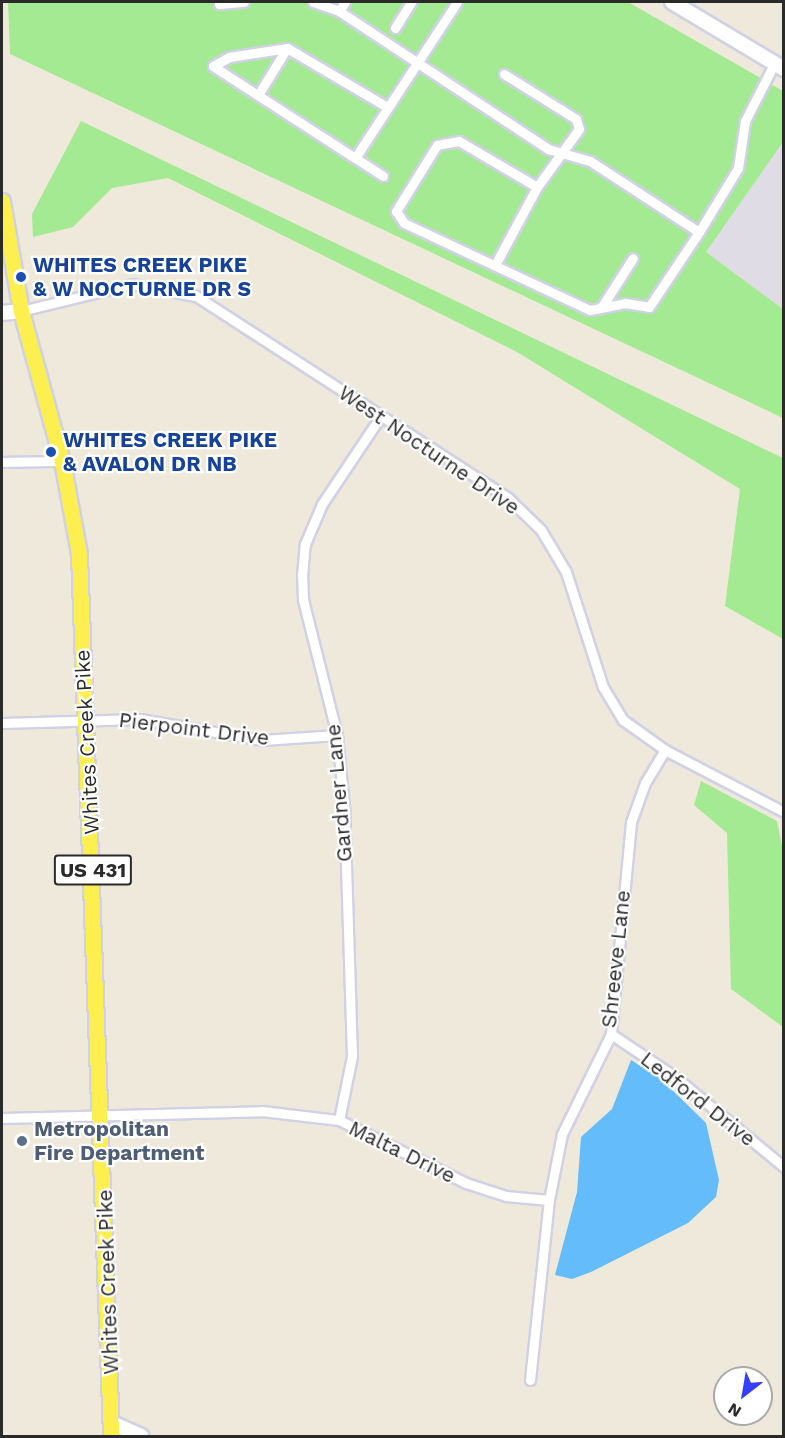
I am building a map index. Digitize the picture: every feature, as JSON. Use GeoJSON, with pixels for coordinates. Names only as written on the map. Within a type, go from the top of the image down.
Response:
{"type":"FeatureCollection","features":[{"type":"Feature","properties":{"kind":"main road"},"geometry":{"type":"LineString","coordinates":[[672,2],[779,67]]}},
{"type":"Feature","properties":{"kind":"main road","name":"Whites Creek Pike"},"geometry":{"type":"LineString","coordinates":[[2,201],[21,311],[62,461],[79,554],[103,1119],[112,1430]]}},
{"type":"Feature","properties":{"kind":"main road"},"geometry":{"type":"LineString","coordinates":[[2,313],[21,311]]}},
{"type":"Feature","properties":{"kind":"main road"},"geometry":{"type":"LineString","coordinates":[[112,1430],[141,1437]]}},
{"type":"Feature","properties":{"kind":"street"},"geometry":{"type":"LineString","coordinates":[[219,4],[244,2]]}},
{"type":"Feature","properties":{"kind":"street"},"geometry":{"type":"LineString","coordinates":[[313,2],[339,11],[560,153],[590,161],[699,232]]}},
{"type":"Feature","properties":{"kind":"street"},"geometry":{"type":"LineString","coordinates":[[339,11],[345,2]]}},
{"type":"Feature","properties":{"kind":"street"},"geometry":{"type":"LineString","coordinates":[[395,28],[411,2]]}},
{"type":"Feature","properties":{"kind":"street"},"geometry":{"type":"LineString","coordinates":[[355,158],[457,2]]}},
{"type":"Feature","properties":{"kind":"street"},"geometry":{"type":"LineString","coordinates":[[383,176],[213,66],[229,57],[287,48],[387,107]]}},
{"type":"Feature","properties":{"kind":"street"},"geometry":{"type":"LineString","coordinates":[[258,95],[287,48]]}},
{"type":"Feature","properties":{"kind":"street"},"geometry":{"type":"LineString","coordinates":[[537,187],[459,141],[448,142],[437,145],[396,211],[404,222],[590,310],[625,303],[649,308],[738,168],[745,121],[779,67]]}},
{"type":"Feature","properties":{"kind":"street"},"geometry":{"type":"LineString","coordinates":[[495,265],[537,187],[579,129],[576,119],[504,74]]}},
{"type":"Feature","properties":{"kind":"street"},"geometry":{"type":"LineString","coordinates":[[601,308],[633,258]]}},
{"type":"Feature","properties":{"kind":"street","name":"West Nocturne Drive"},"geometry":{"type":"LineString","coordinates":[[21,311],[112,286],[180,290],[248,328],[380,417],[508,498],[541,530],[584,613],[603,687],[623,720],[665,750],[783,812]]}},
{"type":"Feature","properties":{"kind":"street","name":"Gardner Lane"},"geometry":{"type":"LineString","coordinates":[[339,1120],[349,1080],[352,1014],[337,735],[303,600],[305,544],[322,504],[380,417]]}},
{"type":"Feature","properties":{"kind":"street"},"geometry":{"type":"LineString","coordinates":[[2,462],[62,461]]}},
{"type":"Feature","properties":{"kind":"street","name":"Pierpoint Drive"},"geometry":{"type":"LineString","coordinates":[[2,723],[87,717],[140,719],[262,740],[337,735]]}},
{"type":"Feature","properties":{"kind":"street","name":"Shreeve Lane"},"geometry":{"type":"LineString","coordinates":[[530,1380],[549,1200],[565,1127],[611,1034],[631,822],[645,783],[665,750]]}},
{"type":"Feature","properties":{"kind":"street","name":"Ledford Drive"},"geometry":{"type":"LineString","coordinates":[[611,1034],[674,1076],[783,1167]]}},
{"type":"Feature","properties":{"kind":"street","name":"Malta Drive"},"geometry":{"type":"LineString","coordinates":[[2,1118],[103,1119],[261,1111],[339,1120],[466,1183],[506,1196],[549,1200]]}},
{"type":"Feature","properties":{"kind":"shaded area"},"geometry":{"type":"Polygon","coordinates":[[[783,142],[783,309],[706,252],[783,142]]]}},
{"type":"Feature","properties":{"kind":"green space"},"geometry":{"type":"Polygon","coordinates":[[[8,2],[628,2],[783,91],[783,142],[706,252],[783,309],[783,418],[10,54],[8,2]]]}},
{"type":"Feature","properties":{"kind":"green space"},"geometry":{"type":"Polygon","coordinates":[[[81,121],[783,458],[783,639],[725,606],[740,489],[517,352],[168,178],[112,188],[73,227],[33,237],[32,214],[81,121]]]}},
{"type":"Feature","properties":{"kind":"green space"},"geometry":{"type":"Polygon","coordinates":[[[701,781],[777,821],[784,856],[783,1027],[731,989],[727,833],[694,805],[701,781]]]}},
{"type":"Feature","properties":{"kind":"water"},"geometry":{"type":"Polygon","coordinates":[[[631,1060],[661,1079],[706,1123],[719,1180],[716,1197],[688,1223],[591,1272],[572,1279],[555,1275],[577,1192],[581,1137],[612,1109],[631,1060]]]}},
{"type":"Feature","properties":{"kind":"place","name":"WHITES CREEK PIKE & W NOCTURNE DR S"},"geometry":{"type":"Point","coordinates":[21,277]}},
{"type":"Feature","properties":{"kind":"place","name":"WHITES CREEK PIKE & AVALON DR NB"},"geometry":{"type":"Point","coordinates":[51,452]}},
{"type":"Feature","properties":{"kind":"place","name":"Metropolitan Fire Department"},"geometry":{"type":"Point","coordinates":[22,1141]}}]}
